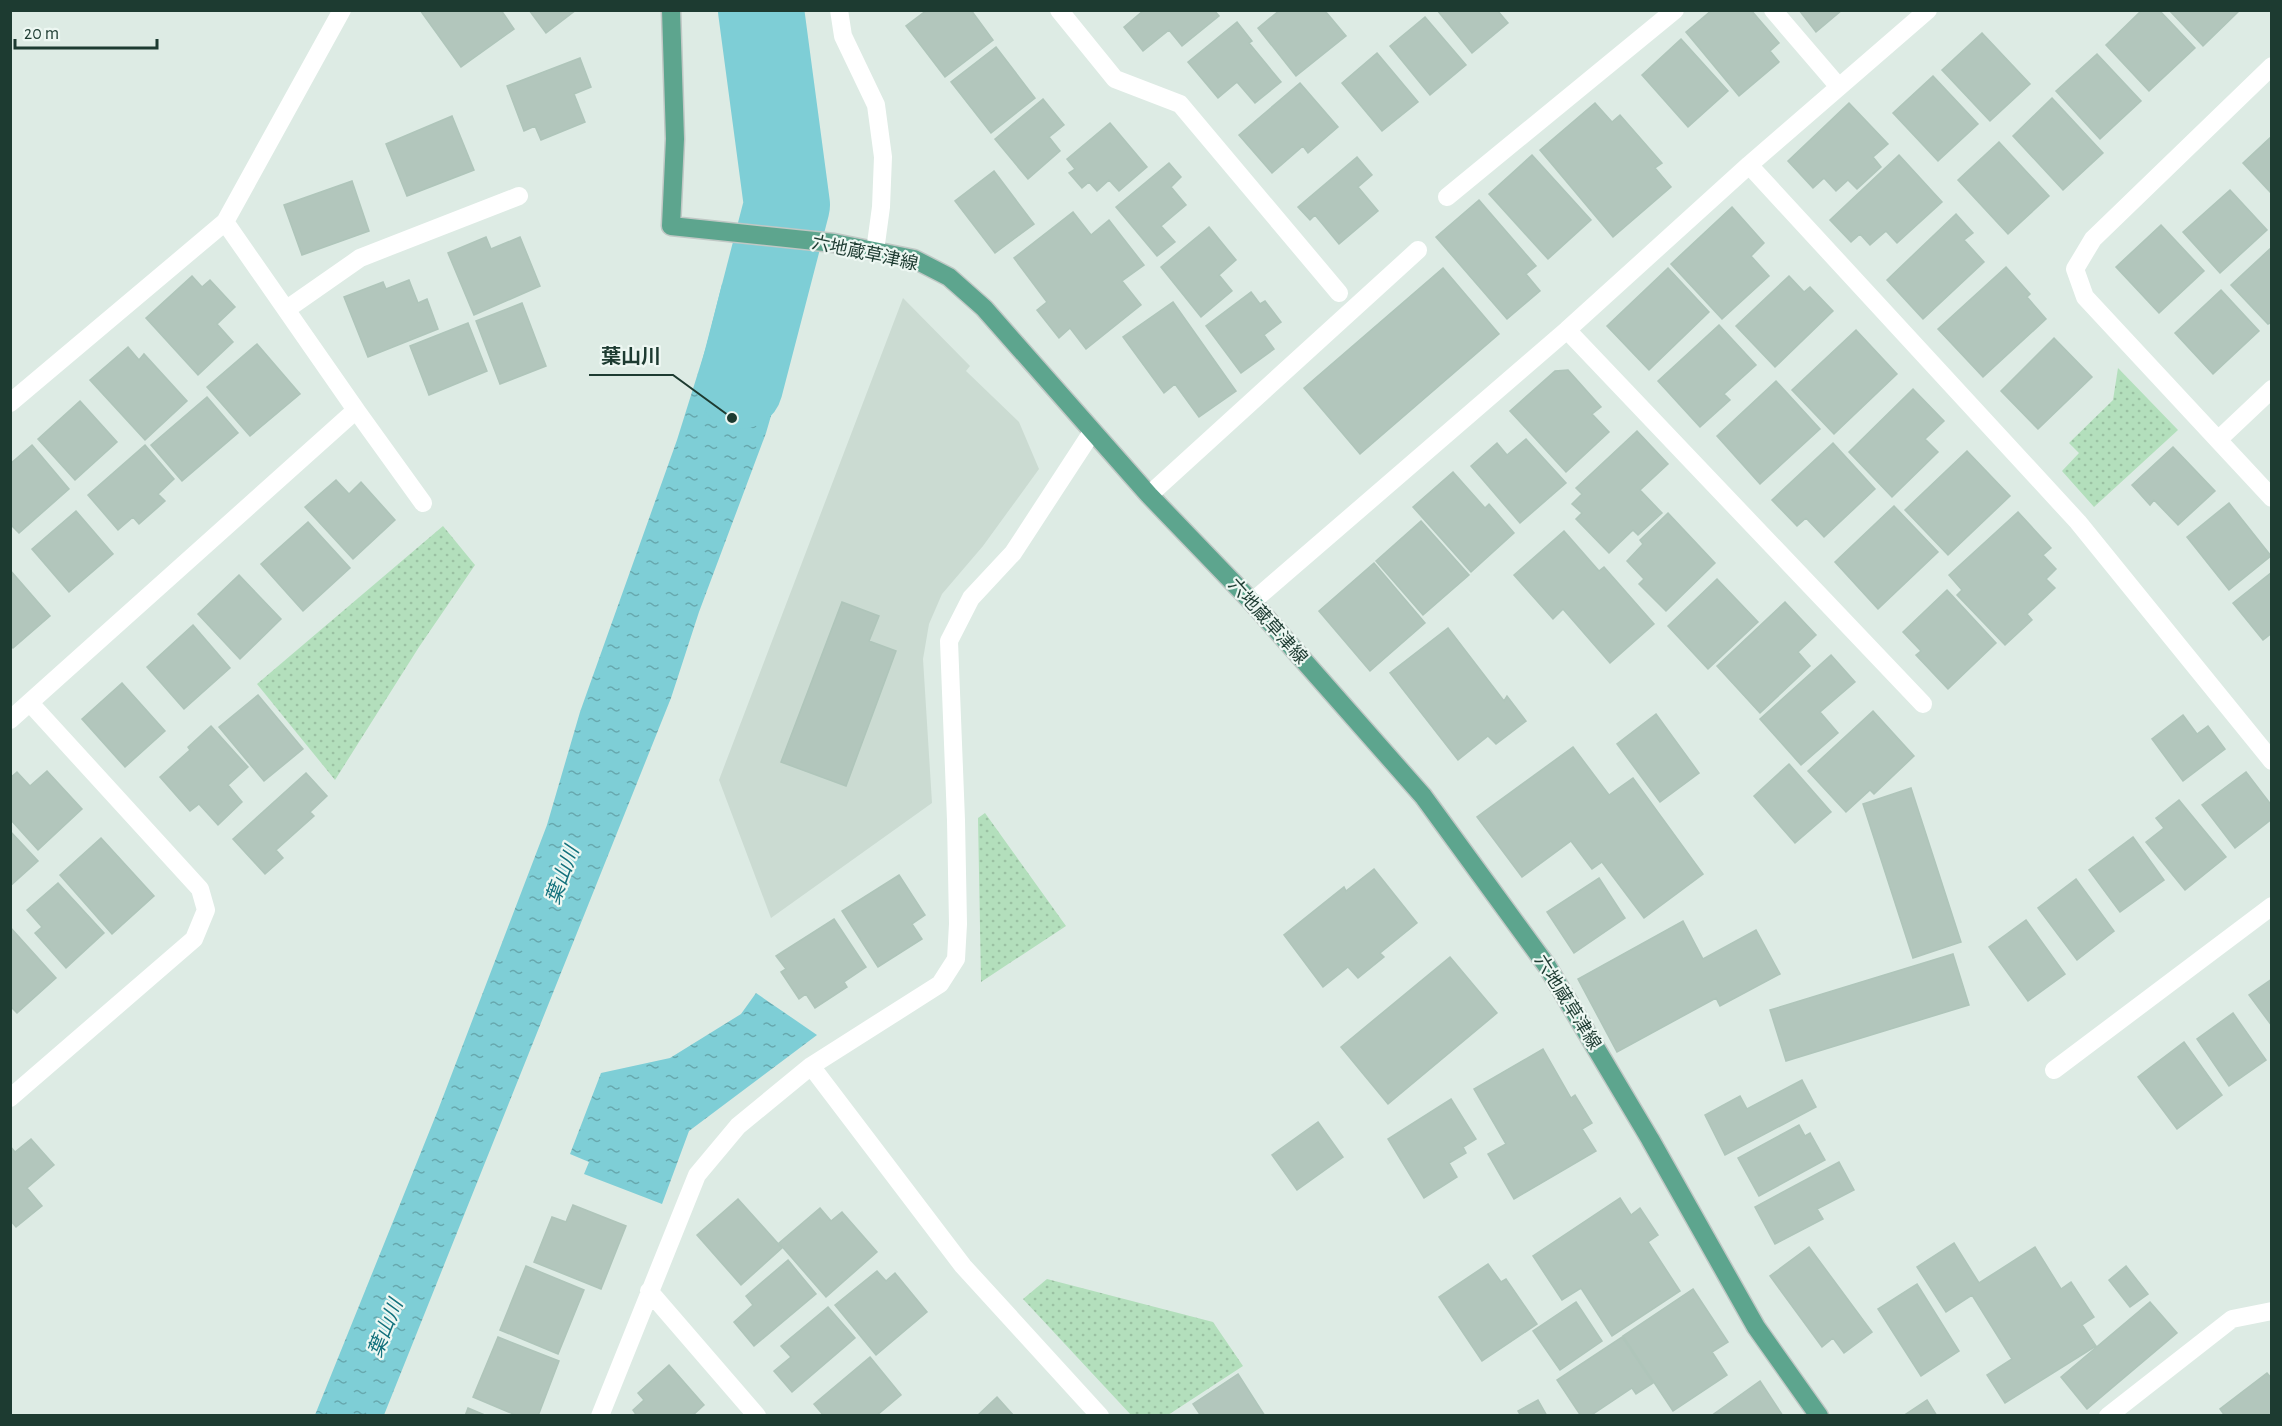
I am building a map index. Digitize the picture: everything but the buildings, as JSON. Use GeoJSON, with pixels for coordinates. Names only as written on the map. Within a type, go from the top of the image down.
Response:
{"type":"FeatureCollection","features":[{"type":"Feature","properties":{"kind":"main road","name":"六地蔵草津線"},"geometry":{"type":"LineString","coordinates":[[671,10],[675,139],[671,226],[834,243],[914,260],[949,277],[984,308],[1092,432],[1252,602],[1423,796],[1547,966],[1656,1149],[1756,1326],[1819,1416]]}},
{"type":"Feature","properties":{"kind":"street"},"geometry":{"type":"LineString","coordinates":[[10,403],[225,222],[342,10]]}},
{"type":"Feature","properties":{"kind":"street"},"geometry":{"type":"LineString","coordinates":[[839,10],[843,36],[876,105],[883,157],[881,207],[875,251]]}},
{"type":"Feature","properties":{"kind":"street"},"geometry":{"type":"LineString","coordinates":[[1059,10],[1115,79],[1180,104],[1339,293]]}},
{"type":"Feature","properties":{"kind":"street"},"geometry":{"type":"LineString","coordinates":[[1447,197],[1676,10]]}},
{"type":"Feature","properties":{"kind":"street"},"geometry":{"type":"LineString","coordinates":[[1773,10],[1839,87]]}},
{"type":"Feature","properties":{"kind":"street"},"geometry":{"type":"LineString","coordinates":[[1252,602],[1567,330],[1749,165],[1928,10]]}},
{"type":"Feature","properties":{"kind":"street"},"geometry":{"type":"LineString","coordinates":[[2271,66],[2093,239],[2075,269],[2085,297],[2271,498]]}},
{"type":"Feature","properties":{"kind":"street"},"geometry":{"type":"LineString","coordinates":[[1749,165],[2078,522],[2271,761]]}},
{"type":"Feature","properties":{"kind":"street"},"geometry":{"type":"LineString","coordinates":[[287,309],[360,258],[519,196]]}},
{"type":"Feature","properties":{"kind":"street"},"geometry":{"type":"LineString","coordinates":[[225,222],[423,503]]}},
{"type":"Feature","properties":{"kind":"street"},"geometry":{"type":"LineString","coordinates":[[1149,495],[1418,250]]}},
{"type":"Feature","properties":{"kind":"street"},"geometry":{"type":"LineString","coordinates":[[1567,330],[1923,704]]}},
{"type":"Feature","properties":{"kind":"street"},"geometry":{"type":"LineString","coordinates":[[2217,440],[2271,389]]}},
{"type":"Feature","properties":{"kind":"street"},"geometry":{"type":"LineString","coordinates":[[10,720],[356,410]]}},
{"type":"Feature","properties":{"kind":"street"},"geometry":{"type":"LineString","coordinates":[[600,1416],[697,1175],[738,1126],[811,1065],[940,984],[956,959],[958,924],[956,820],[949,641],[971,598],[1013,553],[1092,432]]}},
{"type":"Feature","properties":{"kind":"street"},"geometry":{"type":"LineString","coordinates":[[10,1098],[194,939],[206,910],[200,889],[30,703]]}},
{"type":"Feature","properties":{"kind":"street"},"geometry":{"type":"LineString","coordinates":[[2054,1070],[2271,906]]}},
{"type":"Feature","properties":{"kind":"street"},"geometry":{"type":"LineString","coordinates":[[811,1065],[963,1266],[1100,1416]]}},
{"type":"Feature","properties":{"kind":"street"},"geometry":{"type":"LineString","coordinates":[[650,1291],[757,1416]]}},
{"type":"Feature","properties":{"kind":"street"},"geometry":{"type":"LineString","coordinates":[[2108,1416],[2232,1319],[2271,1311]]}},
{"type":"Feature","properties":{"kind":"shaded area"},"geometry":{"type":"Polygon","coordinates":[[[903,298],[970,366],[966,371],[1019,422],[1039,469],[983,546],[942,594],[929,624],[923,659],[932,803],[771,918],[719,780],[903,298]]]}},
{"type":"Feature","properties":{"kind":"green space"},"geometry":{"type":"Polygon","coordinates":[[[2118,368],[2178,430],[2094,507],[2062,471],[2079,453],[2069,443],[2113,400],[2118,368]]]}},
{"type":"Feature","properties":{"kind":"green space"},"geometry":{"type":"Polygon","coordinates":[[[443,526],[475,565],[419,647],[335,780],[257,684],[443,526]]]}},
{"type":"Feature","properties":{"kind":"green space"},"geometry":{"type":"Polygon","coordinates":[[[985,813],[1066,926],[981,982],[978,818],[985,813]]]}},
{"type":"Feature","properties":{"kind":"green space"},"geometry":{"type":"Polygon","coordinates":[[[1047,1279],[1213,1322],[1243,1366],[1168,1415],[1131,1415],[1023,1299],[1047,1279]]]}},
{"type":"Feature","properties":{"kind":"water"},"geometry":{"type":"Polygon","coordinates":[[[758,273],[804,275],[798,323],[766,433],[699,612],[671,698],[384,1415],[315,1415],[438,1110],[547,825],[580,712],[677,440],[707,344],[722,284],[758,273]]]}},
{"type":"Feature","properties":{"kind":"water"},"geometry":{"type":"Polygon","coordinates":[[[756,993],[817,1035],[689,1131],[662,1204],[584,1174],[589,1162],[570,1154],[601,1073],[670,1058],[741,1014],[756,993]]]}},
{"type":"Feature","properties":{"kind":"waterway","name":"葉山川"},"geometry":{"type":"LineString","coordinates":[[740,386],[787,205],[761,10]]}},
{"type":"Feature","properties":{"kind":"place","name":"葉山川"},"geometry":{"type":"Point","coordinates":[732,418]}}]}
